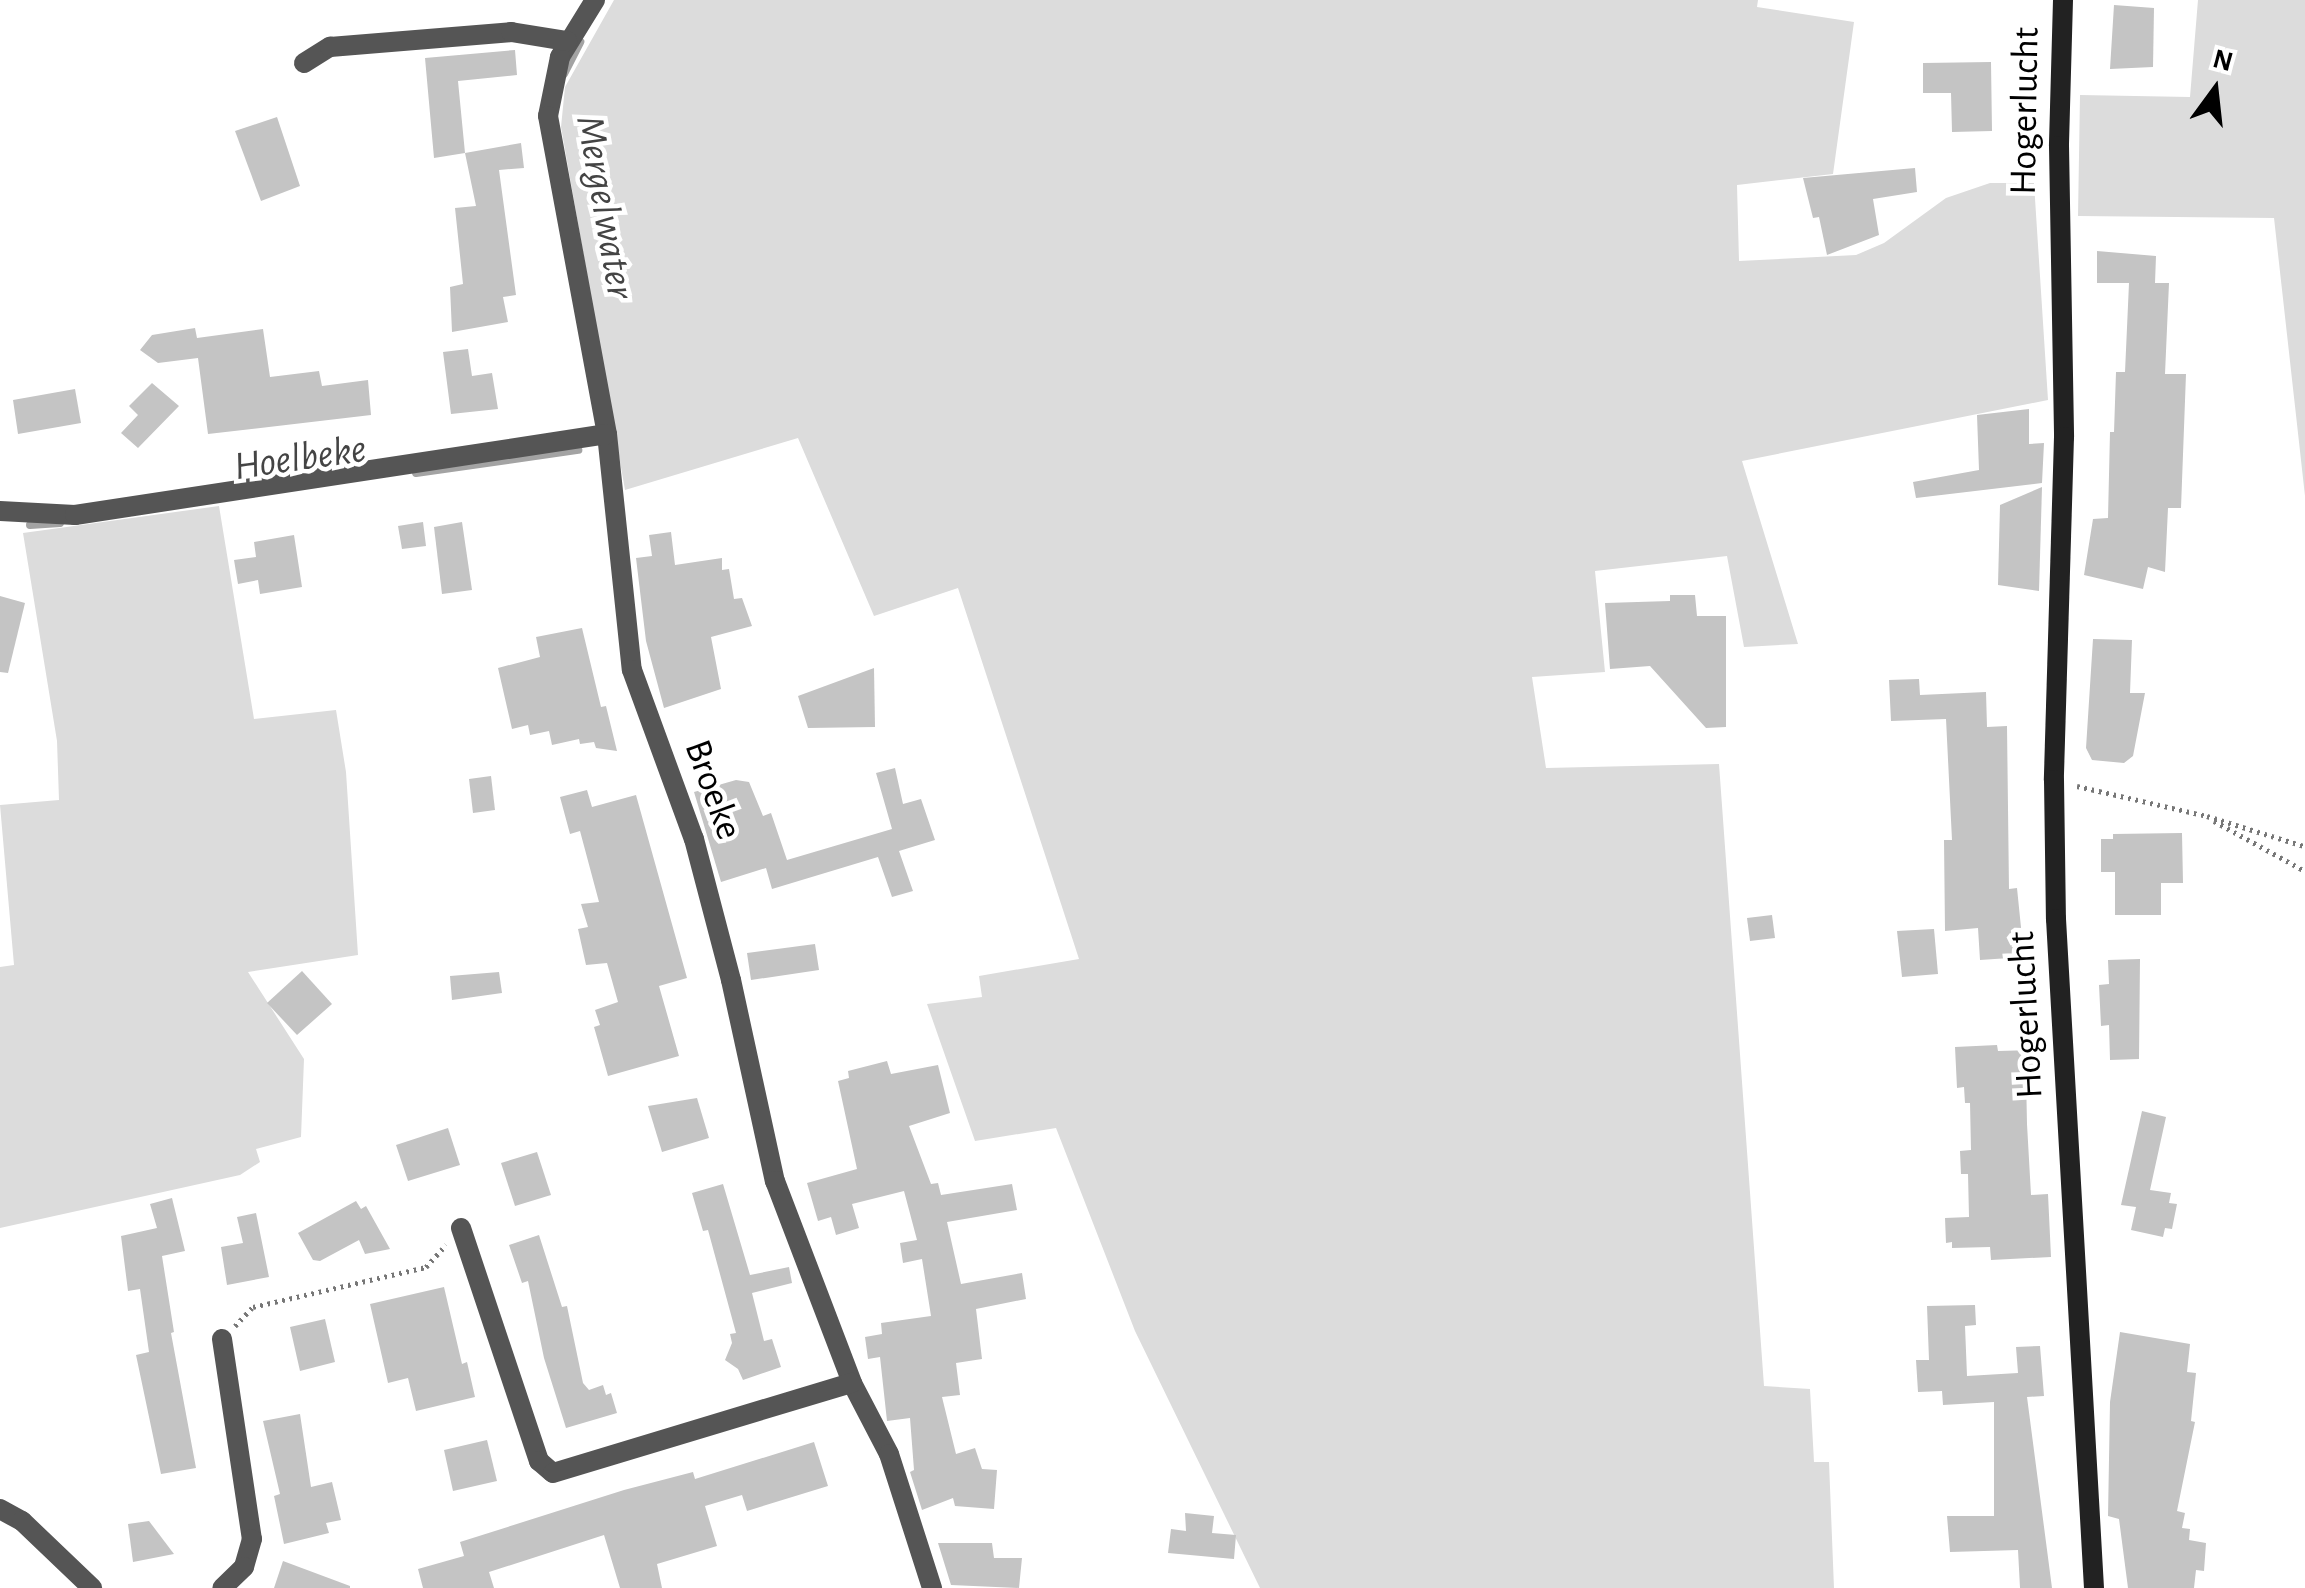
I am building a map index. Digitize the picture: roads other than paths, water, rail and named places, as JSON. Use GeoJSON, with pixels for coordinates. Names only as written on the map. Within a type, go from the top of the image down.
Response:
{"type":"FeatureCollection","features":[{"type":"Feature","properties":{"kind":"street","name":"Broeke"},"geometry":{"type":"LineString","coordinates":[[595,0],[567,41],[554,77],[548,116],[607,434],[632,670],[694,839],[775,1181],[852,1383],[889,1454],[932,1588]]}},
{"type":"Feature","properties":{"kind":"street","name":"Hogerlucht"},"geometry":{"type":"LineString","coordinates":[[2063,0],[2060,222],[2064,438],[2054,780],[2060,1008],[2094,1588]]}},
{"type":"Feature","properties":{"kind":"street"},"geometry":{"type":"LineString","coordinates":[[304,63],[330,48],[511,32],[567,41]]}},
{"type":"Feature","properties":{"kind":"street"},"geometry":{"type":"LineString","coordinates":[[0,512],[74,516],[607,434]]}},
{"type":"Feature","properties":{"kind":"street"},"geometry":{"type":"LineString","coordinates":[[461,1228],[539,1461],[553,1474],[852,1383]]}},
{"type":"Feature","properties":{"kind":"street"},"geometry":{"type":"LineString","coordinates":[[222,1339],[252,1539],[244,1567],[222,1588]]}},
{"type":"Feature","properties":{"kind":"street"},"geometry":{"type":"LineString","coordinates":[[0,1509],[22,1520],[92,1588]]}},
{"type":"Feature","properties":{"kind":"waterway","name":"Mergelwater"},"geometry":{"type":"LineString","coordinates":[[564,74],[580,42]]}},
{"type":"Feature","properties":{"kind":"waterway","name":"Hoelbeke"},"geometry":{"type":"LineString","coordinates":[[416,473],[578,450]]}},
{"type":"Feature","properties":{"kind":"waterway","name":"Hoelbeke"},"geometry":{"type":"LineString","coordinates":[[30,525],[60,523]]}}]}
